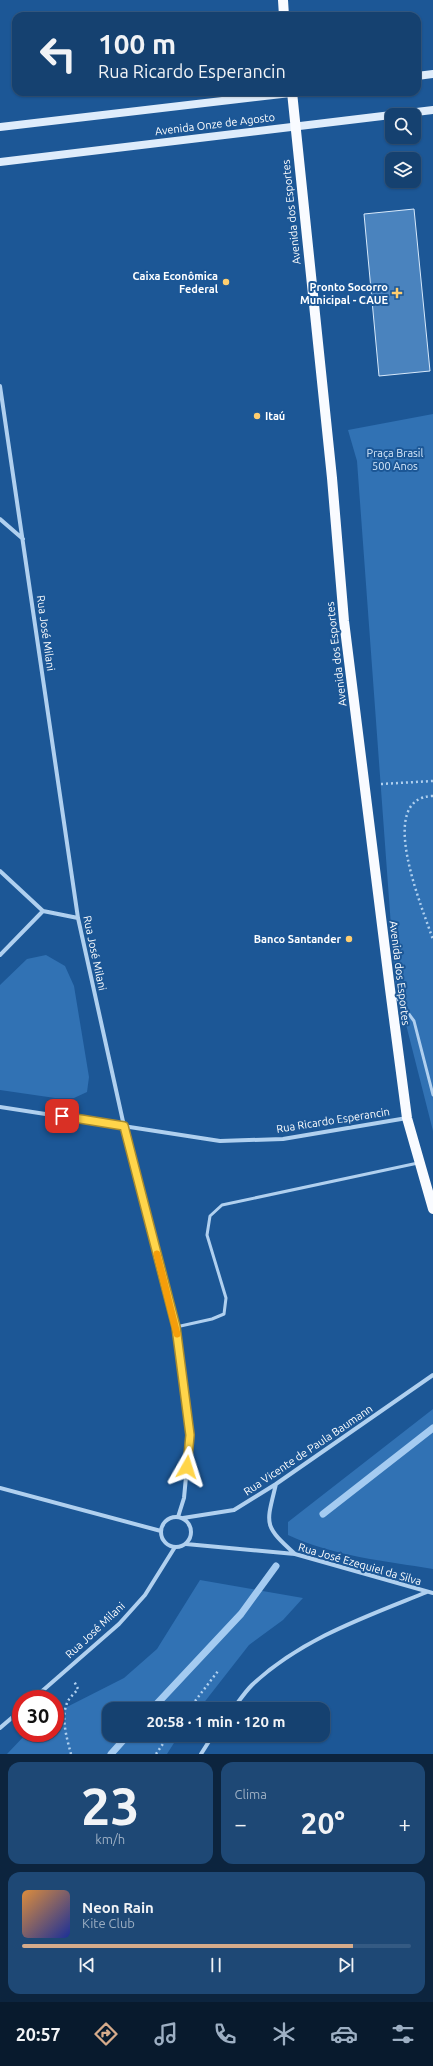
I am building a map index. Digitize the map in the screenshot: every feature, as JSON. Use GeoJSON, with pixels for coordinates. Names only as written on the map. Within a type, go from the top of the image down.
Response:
{"type":"FeatureCollection","features":[{"type":"Feature","properties":{"kind":"main road"},"geometry":{"type":"LineString","coordinates":[[283,0],[284,12]]}},
{"type":"Feature","properties":{"kind":"main road"},"geometry":{"type":"LineString","coordinates":[[421,76],[433,74]]}},
{"type":"Feature","properties":{"kind":"main road","name":"Avenida Onze de Agosto"},"geometry":{"type":"LineString","coordinates":[[0,127],[260,96]]}},
{"type":"Feature","properties":{"kind":"main road","name":"Avenida dos Esportes"},"geometry":{"type":"LineString","coordinates":[[294,96],[294,125],[332,478],[344,621],[364,785],[407,1118],[433,1209]]}},
{"type":"Feature","properties":{"kind":"main road","name":"Avenida Onze de Agosto"},"geometry":{"type":"LineString","coordinates":[[0,162],[294,125],[433,110]]}},
{"type":"Feature","properties":{"kind":"street","name":"Rua José Milani"},"geometry":{"type":"LineString","coordinates":[[0,386],[78,918],[124,1126],[176,1327],[190,1435],[184,1498],[178,1517]]}},
{"type":"Feature","properties":{"kind":"street"},"geometry":{"type":"LineString","coordinates":[[0,519],[23,540]]}},
{"type":"Feature","properties":{"kind":"street"},"geometry":{"type":"LineString","coordinates":[[0,871],[43,911],[78,918]]}},
{"type":"Feature","properties":{"kind":"street"},"geometry":{"type":"LineString","coordinates":[[0,955],[43,911]]}},
{"type":"Feature","properties":{"kind":"street","name":"Rua Ricardo Esperancin"},"geometry":{"type":"LineString","coordinates":[[0,1107],[228,1140],[283,1139],[407,1118]]}},
{"type":"Feature","properties":{"kind":"street","name":"Rua Vicente de Paula Baumann"},"geometry":{"type":"LineString","coordinates":[[183,1518],[234,1510],[276,1484],[433,1375]]}},
{"type":"Feature","properties":{"kind":"street"},"geometry":{"type":"LineString","coordinates":[[276,1484],[269,1515],[270,1529],[295,1554]]}},
{"type":"Feature","properties":{"kind":"street"},"geometry":{"type":"LineString","coordinates":[[0,1488],[161,1531]]}},
{"type":"Feature","properties":{"kind":"street"},"geometry":{"type":"LineString","coordinates":[[178,1517],[183,1518],[190,1526],[191,1537],[186,1544],[175,1547],[163,1540],[161,1531],[164,1522],[168,1519],[178,1517]]}},
{"type":"Feature","properties":{"kind":"street","name":"Rua José Ezequiel da Silva"},"geometry":{"type":"LineString","coordinates":[[186,1544],[295,1554],[433,1593]]}},
{"type":"Feature","properties":{"kind":"street","name":"Rua José Milani"},"geometry":{"type":"LineString","coordinates":[[43,1690],[119,1624],[145,1595],[175,1547]]}},
{"type":"Feature","properties":{"kind":"street"},"geometry":{"type":"LineString","coordinates":[[239,1702],[252,1686],[299,1649],[344,1626],[427,1592]]}},
{"type":"Feature","properties":{"kind":"street"},"geometry":{"type":"LineString","coordinates":[[0,1728],[12,1718]]}},
{"type":"Feature","properties":{"kind":"street"},"geometry":{"type":"LineString","coordinates":[[201,1754],[209,1742]]}},
{"type":"Feature","properties":{"kind":"lane"},"geometry":{"type":"LineString","coordinates":[[390,989],[414,1021],[433,1096]]}},
{"type":"Feature","properties":{"kind":"lane"},"geometry":{"type":"LineString","coordinates":[[176,1327],[212,1319],[224,1314],[226,1298],[207,1235],[210,1216],[222,1205],[420,1162]]}},
{"type":"Feature","properties":{"kind":"path"},"geometry":{"type":"LineString","coordinates":[[364,785],[433,781]]}},
{"type":"Feature","properties":{"kind":"path"},"geometry":{"type":"LineString","coordinates":[[433,796],[416,801],[409,808],[405,819],[404,833],[410,870],[433,940]]}},
{"type":"Feature","properties":{"kind":"path"},"geometry":{"type":"LineString","coordinates":[[67,1669],[78,1689],[68,1701],[64,1718],[71,1754]]}},
{"type":"Feature","properties":{"kind":"path"},"geometry":{"type":"LineString","coordinates":[[194,1702],[218,1671]]}},
{"type":"Feature","properties":{"kind":"path"},"geometry":{"type":"LineString","coordinates":[[156,1754],[165,1742]]}},
{"type":"Feature","properties":{"kind":"green space","name":"Praça Brasil 500 Anos"},"geometry":{"type":"Polygon","coordinates":[[[433,414],[433,1131],[395,981],[357,461],[348,430],[433,414]]]}},
{"type":"Feature","properties":{"kind":"green space"},"geometry":{"type":"Polygon","coordinates":[[[46,955],[65,966],[74,986],[89,1077],[87,1092],[74,1098],[55,1098],[0,1090],[0,985],[27,959],[46,955]]]}},
{"type":"Feature","properties":{"kind":"green space"},"geometry":{"type":"Polygon","coordinates":[[[433,1409],[433,1569],[341,1553],[288,1535],[288,1522],[433,1409]]]}},
{"type":"Feature","properties":{"kind":"green space"},"geometry":{"type":"Polygon","coordinates":[[[200,1580],[303,1598],[283,1620],[249,1645],[204,1702],[102,1702],[102,1742],[175,1742],[167,1754],[7,1754],[18,1742],[64,1742],[64,1708],[124,1678],[157,1649],[200,1580]]]}},
{"type":"Feature","properties":{"kind":"building","name":"Pronto Socorro Municipal - CAUE"},"geometry":{"type":"Polygon","coordinates":[[[414,209],[430,371],[379,376],[364,214],[414,209]]]}},
{"type":"Feature","properties":{"kind":"waterway"},"geometry":{"type":"LineString","coordinates":[[323,1514],[433,1428]]}},
{"type":"Feature","properties":{"kind":"waterway"},"geometry":{"type":"LineString","coordinates":[[159,1702],[241,1614],[276,1566]]}},
{"type":"Feature","properties":{"kind":"waterway"},"geometry":{"type":"LineString","coordinates":[[111,1754],[122,1742]]}},
{"type":"Feature","properties":{"kind":"slow traffic"},"geometry":{"type":"LineString","coordinates":[[157,1254],[177,1334]]}},
{"type":"Feature","properties":{"kind":"place","name":"Caixa Econômica Federal"},"geometry":{"type":"Point","coordinates":[226,282]}},
{"type":"Feature","properties":{"kind":"place","name":"Pronto Socorro Municipal - CAUE"},"geometry":{"type":"Point","coordinates":[397,293]}},
{"type":"Feature","properties":{"kind":"place","name":"Itaú"},"geometry":{"type":"Point","coordinates":[257,416]}},
{"type":"Feature","properties":{"kind":"place","name":"Banco Santander"},"geometry":{"type":"Point","coordinates":[349,939]}},
{"type":"Feature","properties":{"kind":"route"},"geometry":{"type":"LineString","coordinates":[[62,1116],[124,1126],[176,1327],[190,1435],[187,1467]]}}]}
